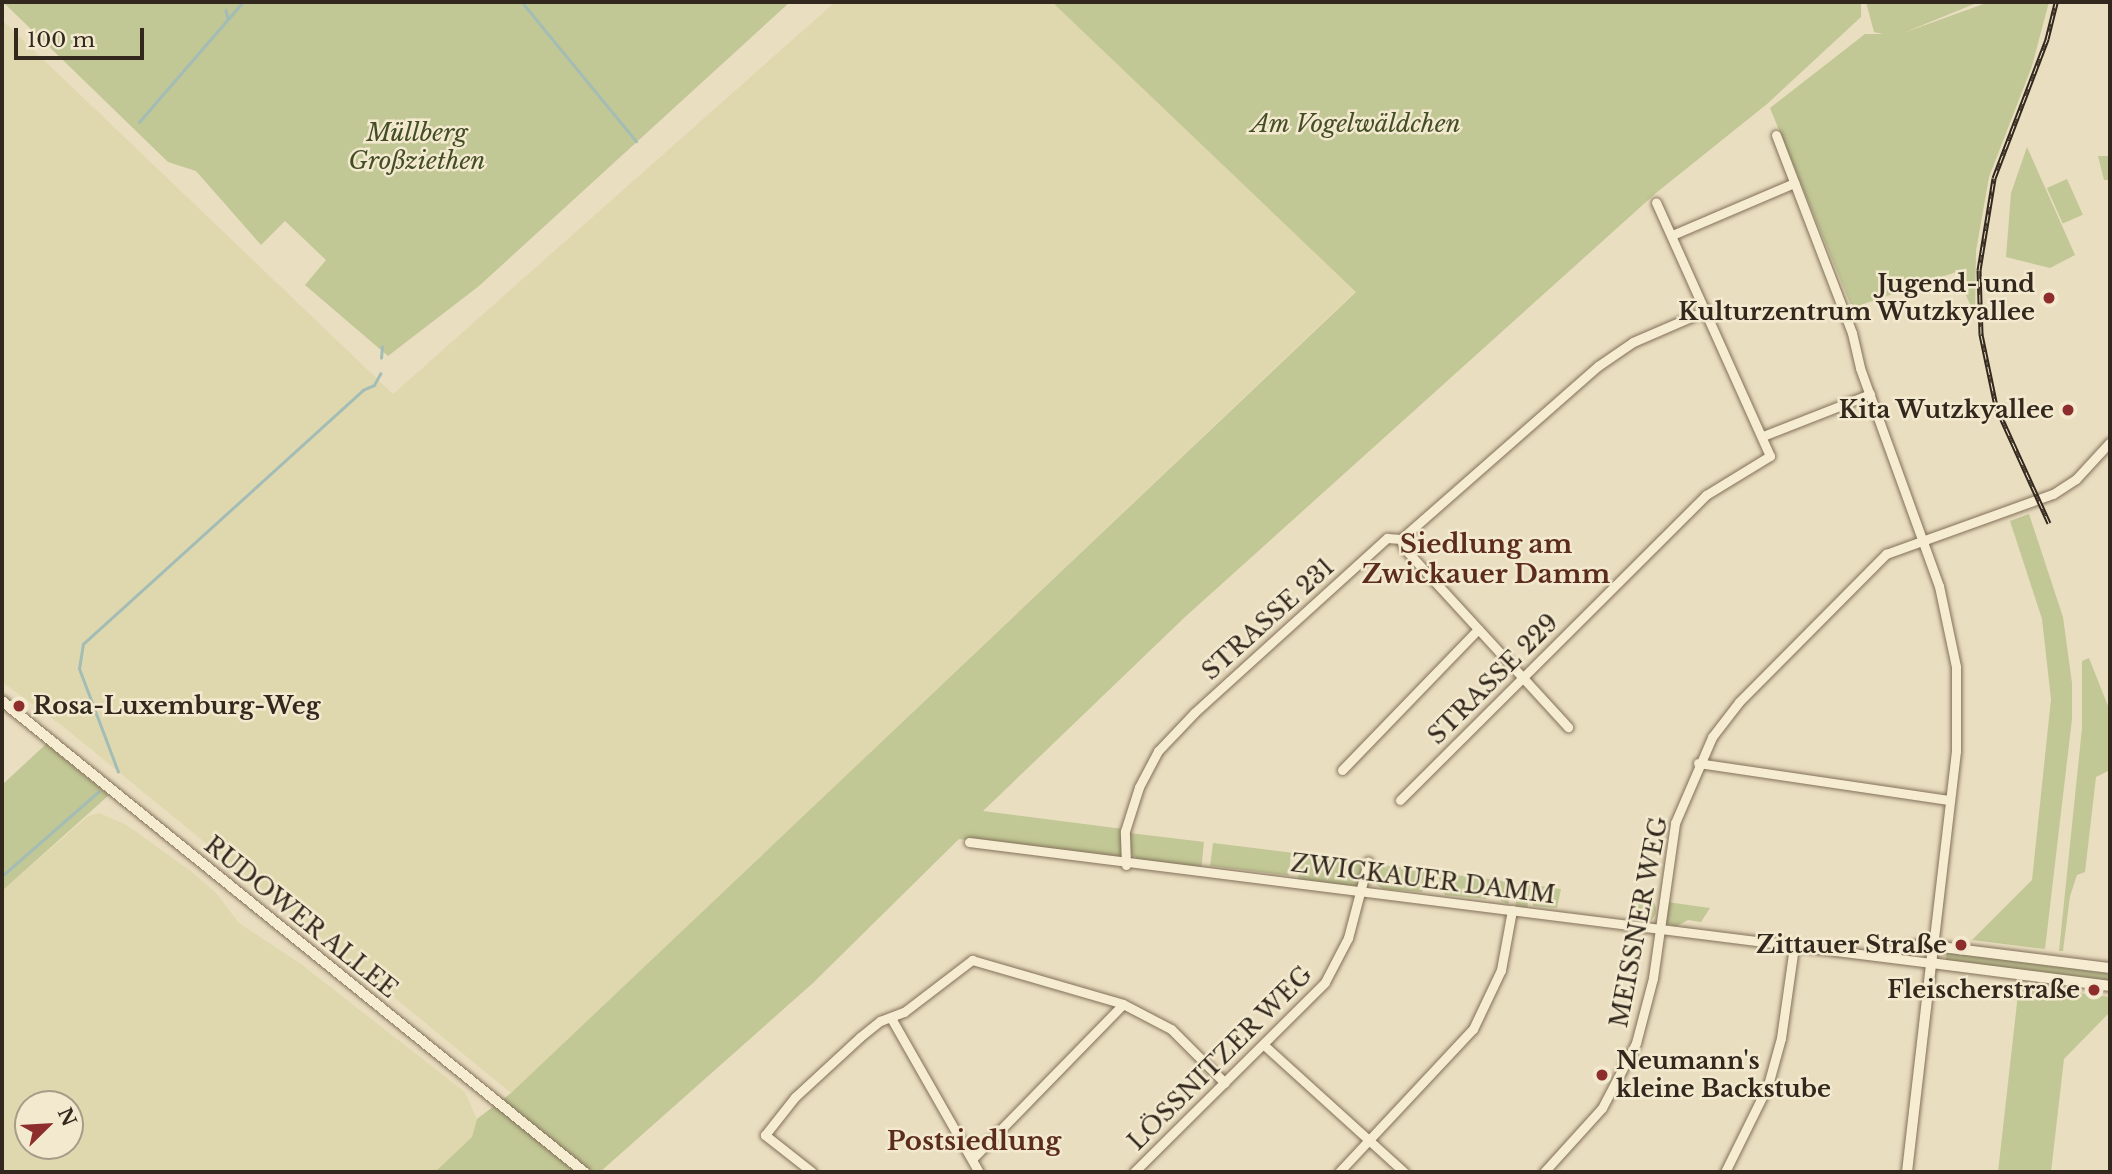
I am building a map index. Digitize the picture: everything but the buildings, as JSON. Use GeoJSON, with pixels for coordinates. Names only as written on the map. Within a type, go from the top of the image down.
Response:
{"type":"FeatureCollection","features":[{"type":"Feature","properties":{"kind":"street"},"geometry":{"type":"LineString","coordinates":[[1776,135],[1853,333],[1865,381],[1947,612],[1956,667],[1957,730],[1908,1172]]}},
{"type":"Feature","properties":{"kind":"street"},"geometry":{"type":"LineString","coordinates":[[1672,235],[1794,183]]}},
{"type":"Feature","properties":{"kind":"street"},"geometry":{"type":"LineString","coordinates":[[1656,202],[1763,436],[1870,394]]}},
{"type":"Feature","properties":{"kind":"street","name":"STRASSE 231"},"geometry":{"type":"LineString","coordinates":[[1126,864],[1125,831],[1132,804],[1146,771],[1165,742],[1387,538],[1401,539],[1613,355],[1707,310]]}},
{"type":"Feature","properties":{"kind":"street","name":"STRASSE 229"},"geometry":{"type":"LineString","coordinates":[[1401,800],[1714,488],[1765,461],[1770,452],[1763,436]]}},
{"type":"Feature","properties":{"kind":"street","name":"MEISSNER WEG"},"geometry":{"type":"LineString","coordinates":[[1544,1172],[1602,1108],[1627,1063],[1649,998],[1675,823],[1698,763],[1712,737],[1765,673],[1886,554],[2053,495],[2076,479],[2110,442]]}},
{"type":"Feature","properties":{"kind":"street"},"geometry":{"type":"LineString","coordinates":[[1401,539],[1404,548],[1567,727]]}},
{"type":"Feature","properties":{"kind":"street"},"geometry":{"type":"LineString","coordinates":[[1342,770],[1478,629]]}},
{"type":"Feature","properties":{"kind":"street","name":"RUDOWER ALLEE"},"geometry":{"type":"LineString","coordinates":[[2,701],[584,1172]]}},
{"type":"Feature","properties":{"kind":"street"},"geometry":{"type":"LineString","coordinates":[[1698,763],[1949,800]]}},
{"type":"Feature","properties":{"kind":"street","name":"ZWICKAUER DAMM"},"geometry":{"type":"LineString","coordinates":[[969,842],[1126,864],[2110,986]]}},
{"type":"Feature","properties":{"kind":"street"},"geometry":{"type":"LineString","coordinates":[[1362,892],[1368,862]]}},
{"type":"Feature","properties":{"kind":"street","name":"LÖSSNITZER WEG"},"geometry":{"type":"LineString","coordinates":[[1135,1172],[1325,982],[1348,938],[1362,892]]}},
{"type":"Feature","properties":{"kind":"street"},"geometry":{"type":"LineString","coordinates":[[1339,1172],[1473,1029],[1501,970],[1512,910]]}},
{"type":"Feature","properties":{"kind":"street","name":"ZWICKAUER DAMM"},"geometry":{"type":"LineString","coordinates":[[1871,956],[1910,946],[1933,946],[2110,968]]}},
{"type":"Feature","properties":{"kind":"street"},"geometry":{"type":"LineString","coordinates":[[1725,1172],[1768,1085],[1781,1038],[1794,947]]}},
{"type":"Feature","properties":{"kind":"street"},"geometry":{"type":"LineString","coordinates":[[812,1172],[765,1135],[835,1059],[880,1021],[891,1018],[972,960],[1123,1004],[1171,1029],[1225,1083]]}},
{"type":"Feature","properties":{"kind":"street"},"geometry":{"type":"LineString","coordinates":[[971,1159],[1123,1004]]}},
{"type":"Feature","properties":{"kind":"street"},"geometry":{"type":"LineString","coordinates":[[891,1018],[979,1172]]}},
{"type":"Feature","properties":{"kind":"street"},"geometry":{"type":"LineString","coordinates":[[1264,1045],[1404,1172]]}},
{"type":"Feature","properties":{"kind":"shaded area"},"geometry":{"type":"Polygon","coordinates":[[[835,2],[1052,2],[1356,291],[511,1093],[65,728],[2,682],[2,20],[393,394],[835,2]]]}},
{"type":"Feature","properties":{"kind":"shaded area"},"geometry":{"type":"Polygon","coordinates":[[[100,813],[128,826],[191,871],[216,893],[239,923],[301,964],[465,1092],[477,1119],[472,1137],[435,1172],[2,1172],[2,891],[88,816],[100,813]]]}},
{"type":"Feature","properties":{"kind":"green space","name":"Müllberg Großziethen"},"geometry":{"type":"Polygon","coordinates":[[[3,2],[790,2],[479,286],[388,356],[305,285],[326,260],[285,221],[261,245],[196,171],[168,162],[3,2]]]}},
{"type":"Feature","properties":{"kind":"green space","name":"Am Vogelwäldchen"},"geometry":{"type":"Polygon","coordinates":[[[1052,2],[1861,2],[1861,17],[1767,104],[1656,193],[1185,617],[983,811],[1123,829],[1124,861],[959,839],[813,983],[600,1172],[435,1172],[472,1137],[477,1119],[511,1093],[1356,292],[1052,2]]]}},
{"type":"Feature","properties":{"kind":"green space"},"geometry":{"type":"Polygon","coordinates":[[[1866,2],[1979,2],[1903,33],[1989,2],[2049,2],[2032,66],[1989,177],[1976,251],[1975,316],[1956,272],[1852,308],[1770,108],[1865,34],[1883,34],[1874,32],[1866,2]]]}},
{"type":"Feature","properties":{"kind":"green space"},"geometry":{"type":"Polygon","coordinates":[[[2027,147],[2075,255],[2050,268],[2006,257],[2011,193],[2027,147]]]}},
{"type":"Feature","properties":{"kind":"green space"},"geometry":{"type":"Polygon","coordinates":[[[2098,156],[2110,156],[2110,180],[2104,180],[2098,156]]]}},
{"type":"Feature","properties":{"kind":"green space"},"geometry":{"type":"Polygon","coordinates":[[[2067,179],[2083,215],[2063,224],[2047,188],[2067,179]]]}},
{"type":"Feature","properties":{"kind":"green space"},"geometry":{"type":"Polygon","coordinates":[[[2029,514],[2063,617],[2072,683],[2072,719],[2045,949],[1972,940],[2032,880],[2051,699],[2042,619],[2010,521],[2029,514]]]}},
{"type":"Feature","properties":{"kind":"green space"},"geometry":{"type":"Polygon","coordinates":[[[2089,658],[2110,711],[2110,770],[2096,777],[2085,872],[2077,875],[2070,896],[2063,951],[2059,951],[2082,728],[2082,661],[2089,658]]]}},
{"type":"Feature","properties":{"kind":"green space"},"geometry":{"type":"Polygon","coordinates":[[[46,744],[109,795],[2,891],[2,785],[46,744]]]}},
{"type":"Feature","properties":{"kind":"green space"},"geometry":{"type":"Polygon","coordinates":[[[1130,833],[1204,842],[1201,871],[1139,861],[1131,853],[1130,833]]]}},
{"type":"Feature","properties":{"kind":"green space"},"geometry":{"type":"Polygon","coordinates":[[[1213,843],[1291,853],[1289,875],[1210,866],[1213,843]]]}},
{"type":"Feature","properties":{"kind":"green space"},"geometry":{"type":"Polygon","coordinates":[[[1301,855],[1365,863],[1361,889],[1298,881],[1301,855]]]}},
{"type":"Feature","properties":{"kind":"green space"},"geometry":{"type":"Polygon","coordinates":[[[1377,864],[1434,872],[1428,875],[1422,892],[1383,889],[1373,882],[1379,875],[1377,864]]]}},
{"type":"Feature","properties":{"kind":"green space"},"geometry":{"type":"Polygon","coordinates":[[[1437,873],[1490,879],[1486,899],[1445,895],[1437,873]]]}},
{"type":"Feature","properties":{"kind":"green space"},"geometry":{"type":"Polygon","coordinates":[[[1494,880],[1515,882],[1508,904],[1501,901],[1494,880]]]}},
{"type":"Feature","properties":{"kind":"green space"},"geometry":{"type":"Polygon","coordinates":[[[1519,883],[1531,885],[1527,908],[1515,906],[1519,883]]]}},
{"type":"Feature","properties":{"kind":"green space"},"geometry":{"type":"Polygon","coordinates":[[[1534,885],[1561,889],[1557,908],[1533,906],[1534,885]]]}},
{"type":"Feature","properties":{"kind":"green space"},"geometry":{"type":"Polygon","coordinates":[[[1643,897],[1652,901],[1656,910],[1652,919],[1643,923],[1634,919],[1630,910],[1634,901],[1643,897]]]}},
{"type":"Feature","properties":{"kind":"green space"},"geometry":{"type":"Polygon","coordinates":[[[1667,902],[1710,908],[1701,922],[1688,920],[1675,927],[1666,922],[1667,902]]]}},
{"type":"Feature","properties":{"kind":"green space"},"geometry":{"type":"Polygon","coordinates":[[[1947,951],[2109,974],[2108,984],[1946,961],[1947,951]]]}},
{"type":"Feature","properties":{"kind":"green space"},"geometry":{"type":"Polygon","coordinates":[[[2019,985],[2110,997],[2110,1012],[2064,1059],[2051,1172],[1998,1172],[2019,985]]]}},
{"type":"Feature","properties":{"kind":"waterway"},"geometry":{"type":"LineString","coordinates":[[139,122],[243,2]]}},
{"type":"Feature","properties":{"kind":"waterway"},"geometry":{"type":"LineString","coordinates":[[522,2],[636,141]]}},
{"type":"Feature","properties":{"kind":"waterway"},"geometry":{"type":"LineString","coordinates":[[226,10],[228,19]]}},
{"type":"Feature","properties":{"kind":"waterway"},"geometry":{"type":"LineString","coordinates":[[381,358],[382,347]]}},
{"type":"Feature","properties":{"kind":"waterway"},"geometry":{"type":"LineString","coordinates":[[118,772],[79,669],[83,644],[363,390],[374,385],[380,374]]}},
{"type":"Feature","properties":{"kind":"waterway"},"geometry":{"type":"LineString","coordinates":[[2,876],[98,792]]}},
{"type":"Feature","properties":{"kind":"railway"},"geometry":{"type":"LineString","coordinates":[[2049,523],[1996,406],[1981,334],[1979,270],[1994,178],[2047,39],[2056,2]]}},
{"type":"Feature","properties":{"kind":"place","name":"Jugend- und Kulturzentrum Wutzkyallee"},"geometry":{"type":"Point","coordinates":[2049,298]}},
{"type":"Feature","properties":{"kind":"place","name":"Kita Wutzkyallee"},"geometry":{"type":"Point","coordinates":[2068,410]}},
{"type":"Feature","properties":{"kind":"place","name":"Rosa-Luxemburg-Weg"},"geometry":{"type":"Point","coordinates":[19,706]}},
{"type":"Feature","properties":{"kind":"place","name":"Zittauer Straße"},"geometry":{"type":"Point","coordinates":[1961,945]}},
{"type":"Feature","properties":{"kind":"place","name":"Fleischerstraße"},"geometry":{"type":"Point","coordinates":[2094,990]}},
{"type":"Feature","properties":{"kind":"place","name":"Neumann's kleine Backstube"},"geometry":{"type":"Point","coordinates":[1602,1075]}},
{"type":"Feature","properties":{"kind":"district","name":"Siedlung am Zwickauer Damm"},"geometry":{"type":"Point","coordinates":[1486,560]}},
{"type":"Feature","properties":{"kind":"district","name":"Postsiedlung"},"geometry":{"type":"Point","coordinates":[974,1142]}}]}
